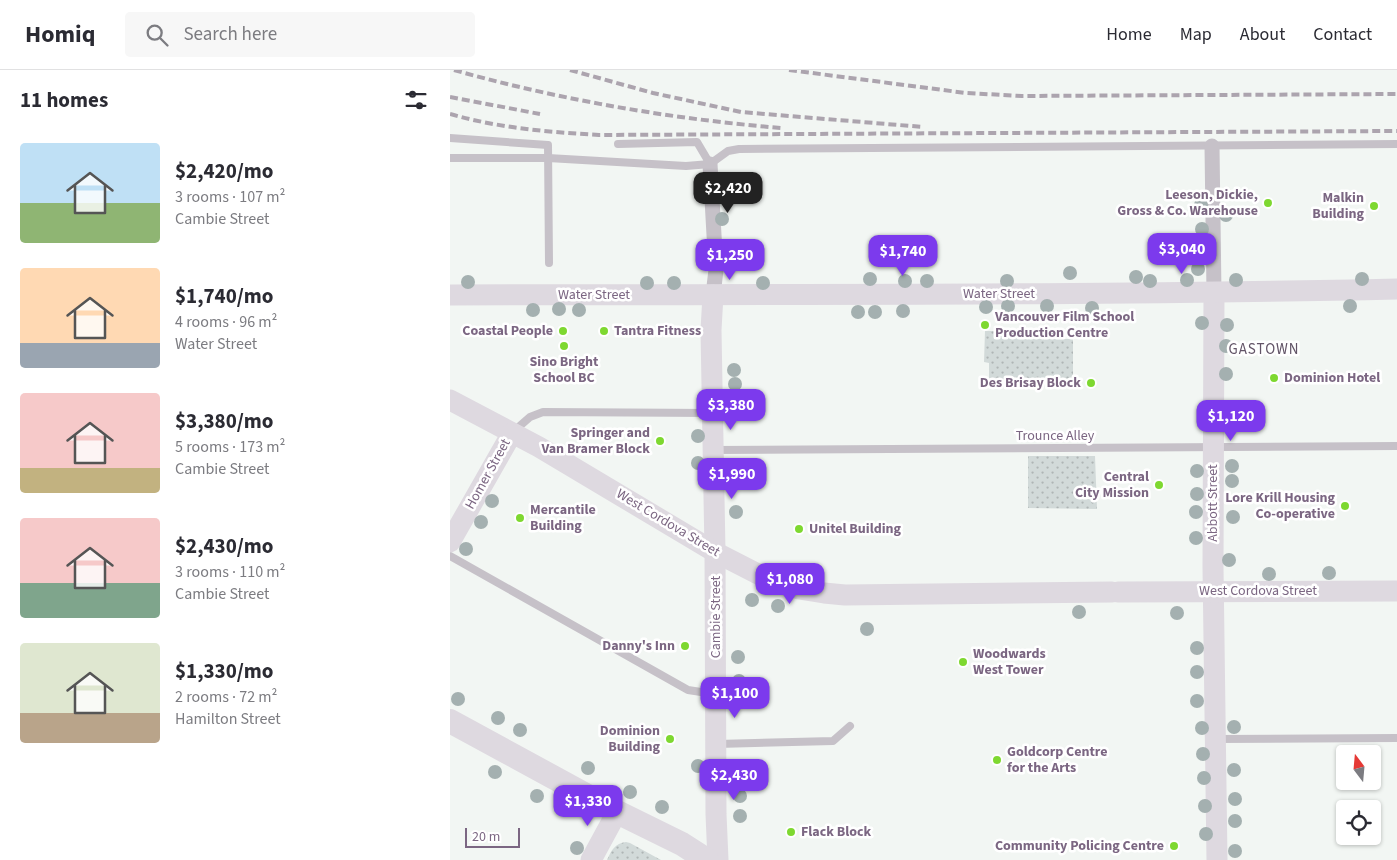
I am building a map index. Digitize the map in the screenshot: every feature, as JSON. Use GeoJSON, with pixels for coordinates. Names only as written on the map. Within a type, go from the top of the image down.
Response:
{"type":"FeatureCollection","features":[{"type":"Feature","properties":{"kind":"main road","name":"Water Street"},"geometry":{"type":"LineString","coordinates":[[450,295],[1214,293],[1397,289]]}},
{"type":"Feature","properties":{"kind":"main road","name":"Abbott Street"},"geometry":{"type":"LineString","coordinates":[[1214,293],[1213,447],[1217,860]]}},
{"type":"Feature","properties":{"kind":"main road","name":"Cambie Street"},"geometry":{"type":"LineString","coordinates":[[714,295],[711,320],[718,860]]}},
{"type":"Feature","properties":{"kind":"main road","name":"West Cordova Street"},"geometry":{"type":"LineString","coordinates":[[450,400],[512,433],[715,552],[777,582],[824,593],[845,595],[1397,591]]}},
{"type":"Feature","properties":{"kind":"main road","name":"Homer Street"},"geometry":{"type":"LineString","coordinates":[[450,542],[512,433]]}},
{"type":"Feature","properties":{"kind":"main road"},"geometry":{"type":"LineString","coordinates":[[450,720],[617,812],[682,844],[708,860]]}},
{"type":"Feature","properties":{"kind":"main road"},"geometry":{"type":"LineString","coordinates":[[591,860],[617,812]]}},
{"type":"Feature","properties":{"kind":"street","name":"Abbott Street"},"geometry":{"type":"LineString","coordinates":[[1212,146],[1214,293]]}},
{"type":"Feature","properties":{"kind":"street","name":"Cambie Street"},"geometry":{"type":"LineString","coordinates":[[710,164],[716,270],[714,295]]}},
{"type":"Feature","properties":{"kind":"lane"},"geometry":{"type":"LineString","coordinates":[[450,138],[548,145],[549,263]]}},
{"type":"Feature","properties":{"kind":"lane"},"geometry":{"type":"LineString","coordinates":[[618,144],[697,142],[710,164]]}},
{"type":"Feature","properties":{"kind":"lane"},"geometry":{"type":"LineString","coordinates":[[450,158],[548,158],[686,166],[710,164],[728,151],[738,149],[1397,144]]}},
{"type":"Feature","properties":{"kind":"lane"},"geometry":{"type":"LineString","coordinates":[[512,433],[530,417],[543,412],[712,412]]}},
{"type":"Feature","properties":{"kind":"lane","name":"Trounce Alley"},"geometry":{"type":"LineString","coordinates":[[713,450],[1397,446]]}},
{"type":"Feature","properties":{"kind":"lane"},"geometry":{"type":"LineString","coordinates":[[450,556],[688,690],[716,694]]}},
{"type":"Feature","properties":{"kind":"lane"},"geometry":{"type":"LineString","coordinates":[[717,744],[833,741],[850,726]]}},
{"type":"Feature","properties":{"kind":"lane"},"geometry":{"type":"LineString","coordinates":[[1216,739],[1397,738]]}},
{"type":"Feature","properties":{"kind":"shaded area"},"geometry":{"type":"Polygon","coordinates":[[[985,331],[1065,331],[1065,339],[1073,339],[1073,381],[989,382],[989,363],[984,362],[985,331]]]}},
{"type":"Feature","properties":{"kind":"shaded area"},"geometry":{"type":"Polygon","coordinates":[[[1028,456],[1095,456],[1097,509],[1028,508],[1028,456]]]}},
{"type":"Feature","properties":{"kind":"shaded area"},"geometry":{"type":"Polygon","coordinates":[[[626,842],[661,860],[607,860],[616,846],[626,842]]]}},
{"type":"Feature","properties":{"kind":"railway"},"geometry":{"type":"LineString","coordinates":[[454,70],[494,81],[616,107],[658,114],[781,128]]}},
{"type":"Feature","properties":{"kind":"railway"},"geometry":{"type":"LineString","coordinates":[[570,70],[653,93],[741,112],[923,127]]}},
{"type":"Feature","properties":{"kind":"railway"},"geometry":{"type":"LineString","coordinates":[[789,70],[966,93],[1022,96],[1397,94]]}},
{"type":"Feature","properties":{"kind":"railway"},"geometry":{"type":"LineString","coordinates":[[450,97],[540,114]]}},
{"type":"Feature","properties":{"kind":"railway"},"geometry":{"type":"LineString","coordinates":[[450,114],[524,129],[599,135],[1397,131]]}},
{"type":"Feature","properties":{"kind":"place","name":"Leeson, Dickie, Gross & Co. Warehouse"},"geometry":{"type":"Point","coordinates":[1268,203]}},
{"type":"Feature","properties":{"kind":"place","name":"Malkin Building"},"geometry":{"type":"Point","coordinates":[1374,206]}},
{"type":"Feature","properties":{"kind":"place","name":"Vancouver Film School Production Centre"},"geometry":{"type":"Point","coordinates":[985,325]}},
{"type":"Feature","properties":{"kind":"place","name":"Coastal People"},"geometry":{"type":"Point","coordinates":[563,331]}},
{"type":"Feature","properties":{"kind":"place","name":"Tantra Fitness"},"geometry":{"type":"Point","coordinates":[604,331]}},
{"type":"Feature","properties":{"kind":"place","name":"Sino Bright School BC"},"geometry":{"type":"Point","coordinates":[564,346]}},
{"type":"Feature","properties":{"kind":"place","name":"Dominion Hotel"},"geometry":{"type":"Point","coordinates":[1274,378]}},
{"type":"Feature","properties":{"kind":"place","name":"Des Brisay Block"},"geometry":{"type":"Point","coordinates":[1091,383]}},
{"type":"Feature","properties":{"kind":"place","name":"Springer and Van Bramer Block"},"geometry":{"type":"Point","coordinates":[660,441]}},
{"type":"Feature","properties":{"kind":"place","name":"Central City Mission"},"geometry":{"type":"Point","coordinates":[1159,485]}},
{"type":"Feature","properties":{"kind":"place","name":"Lore Krill Housing Co-operative"},"geometry":{"type":"Point","coordinates":[1345,506]}},
{"type":"Feature","properties":{"kind":"place","name":"Mercantile Building"},"geometry":{"type":"Point","coordinates":[520,518]}},
{"type":"Feature","properties":{"kind":"place","name":"Unitel Building"},"geometry":{"type":"Point","coordinates":[799,529]}},
{"type":"Feature","properties":{"kind":"place","name":"Danny's Inn"},"geometry":{"type":"Point","coordinates":[685,646]}},
{"type":"Feature","properties":{"kind":"place","name":"Woodwards West Tower"},"geometry":{"type":"Point","coordinates":[963,662]}},
{"type":"Feature","properties":{"kind":"place","name":"Dominion Building"},"geometry":{"type":"Point","coordinates":[670,739]}},
{"type":"Feature","properties":{"kind":"place","name":"Goldcorp Centre for the Arts"},"geometry":{"type":"Point","coordinates":[997,760]}},
{"type":"Feature","properties":{"kind":"place","name":"Flack Block"},"geometry":{"type":"Point","coordinates":[791,832]}},
{"type":"Feature","properties":{"kind":"place","name":"Community Policing Centre"},"geometry":{"type":"Point","coordinates":[1174,846]}},
{"type":"Feature","properties":{"kind":"district","name":"GASTOWN"},"geometry":{"type":"Point","coordinates":[1264,349]}}]}
